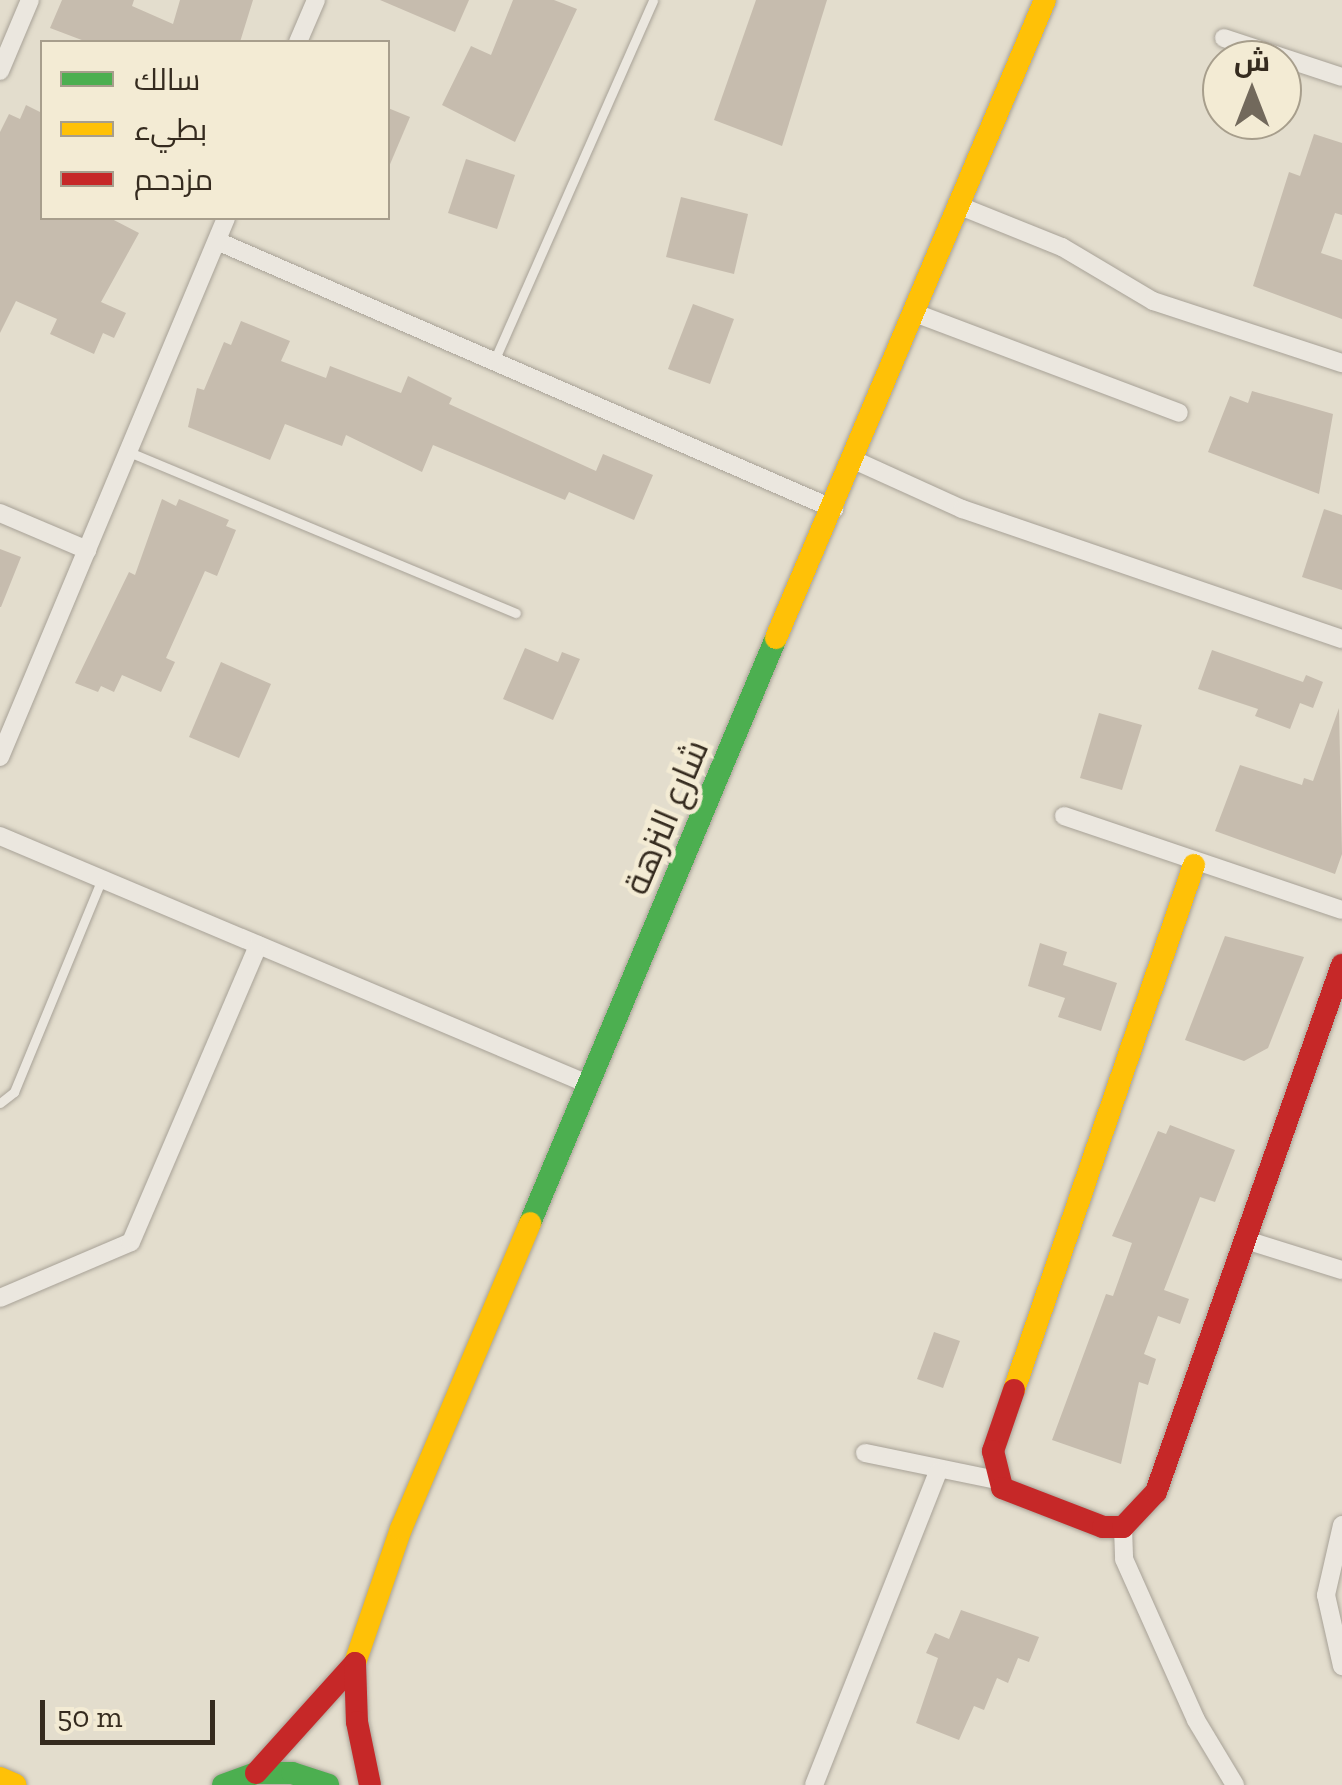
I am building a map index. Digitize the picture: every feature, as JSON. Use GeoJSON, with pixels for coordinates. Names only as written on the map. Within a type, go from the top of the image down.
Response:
{"type":"FeatureCollection","features":[{"type":"Feature","properties":{"kind":"main road","name":"شارع النزهة"},"geometry":{"type":"LineString","coordinates":[[370,1785],[356,1722],[355,1662],[401,1530],[1045,0]]}},
{"type":"Feature","properties":{"kind":"main road"},"geometry":{"type":"LineString","coordinates":[[1194,865],[993,1451],[996,1480],[1002,1488],[1087,1522],[1123,1527],[1156,1492],[1342,966]]}},
{"type":"Feature","properties":{"kind":"main road","name":"شارع النزهة"},"geometry":{"type":"LineString","coordinates":[[256,1773],[355,1662]]}},
{"type":"Feature","properties":{"kind":"main road"},"geometry":{"type":"LineString","coordinates":[[223,1785],[256,1773],[292,1773],[328,1785]]}},
{"type":"Feature","properties":{"kind":"main road"},"geometry":{"type":"LineString","coordinates":[[0,1778],[16,1785]]}},
{"type":"Feature","properties":{"kind":"street"},"geometry":{"type":"LineString","coordinates":[[0,72],[30,0]]}},
{"type":"Feature","properties":{"kind":"street"},"geometry":{"type":"LineString","coordinates":[[299,40],[316,0]]}},
{"type":"Feature","properties":{"kind":"street"},"geometry":{"type":"LineString","coordinates":[[1224,38],[1342,77]]}},
{"type":"Feature","properties":{"kind":"street"},"geometry":{"type":"LineString","coordinates":[[960,206],[1062,247],[1153,301],[1342,364]]}},
{"type":"Feature","properties":{"kind":"street"},"geometry":{"type":"LineString","coordinates":[[0,757],[225,220]]}},
{"type":"Feature","properties":{"kind":"street"},"geometry":{"type":"LineString","coordinates":[[217,241],[834,508]]}},
{"type":"Feature","properties":{"kind":"street"},"geometry":{"type":"LineString","coordinates":[[915,313],[1178,413]]}},
{"type":"Feature","properties":{"kind":"street"},"geometry":{"type":"LineString","coordinates":[[854,460],[962,508],[1342,639]]}},
{"type":"Feature","properties":{"kind":"street"},"geometry":{"type":"LineString","coordinates":[[0,513],[87,550]]}},
{"type":"Feature","properties":{"kind":"street"},"geometry":{"type":"LineString","coordinates":[[1064,816],[1194,865],[1342,910]]}},
{"type":"Feature","properties":{"kind":"street"},"geometry":{"type":"LineString","coordinates":[[0,836],[588,1084]]}},
{"type":"Feature","properties":{"kind":"street"},"geometry":{"type":"LineString","coordinates":[[0,1298],[131,1242],[258,945]]}},
{"type":"Feature","properties":{"kind":"street"},"geometry":{"type":"LineString","coordinates":[[1243,1239],[1342,1270]]}},
{"type":"Feature","properties":{"kind":"street"},"geometry":{"type":"LineString","coordinates":[[864,1453],[938,1472],[996,1480]]}},
{"type":"Feature","properties":{"kind":"street"},"geometry":{"type":"LineString","coordinates":[[814,1785],[938,1472]]}},
{"type":"Feature","properties":{"kind":"street"},"geometry":{"type":"LineString","coordinates":[[1342,1525],[1326,1596],[1342,1666]]}},
{"type":"Feature","properties":{"kind":"street"},"geometry":{"type":"LineString","coordinates":[[1123,1527],[1124,1559],[1196,1720],[1235,1785]]}},
{"type":"Feature","properties":{"kind":"lane"},"geometry":{"type":"LineString","coordinates":[[494,362],[654,0]]}},
{"type":"Feature","properties":{"kind":"lane"},"geometry":{"type":"LineString","coordinates":[[128,452],[516,613]]}},
{"type":"Feature","properties":{"kind":"lane"},"geometry":{"type":"LineString","coordinates":[[0,1103],[14,1092],[102,879]]}},
{"type":"Feature","properties":{"kind":"building"},"geometry":{"type":"Polygon","coordinates":[[[62,0],[134,0],[132,6],[173,24],[180,0],[253,0],[241,40],[82,40],[50,28],[62,0]]]}},
{"type":"Feature","properties":{"kind":"building"},"geometry":{"type":"Polygon","coordinates":[[[380,0],[469,0],[455,32],[380,0]]]}},
{"type":"Feature","properties":{"kind":"building"},"geometry":{"type":"Polygon","coordinates":[[[513,0],[554,0],[577,9],[515,142],[442,105],[471,46],[491,55],[513,0]]]}},
{"type":"Feature","properties":{"kind":"building"},"geometry":{"type":"Polygon","coordinates":[[[756,0],[827,0],[782,146],[714,120],[756,0]]]}},
{"type":"Feature","properties":{"kind":"building"},"geometry":{"type":"Polygon","coordinates":[[[26,105],[40,112],[40,220],[114,220],[139,233],[101,302],[126,313],[114,338],[103,333],[94,354],[50,334],[57,319],[16,301],[0,333],[0,132],[9,114],[20,119],[26,105]]]}},
{"type":"Feature","properties":{"kind":"building"},"geometry":{"type":"Polygon","coordinates":[[[390,109],[410,117],[390,164],[390,109]]]}},
{"type":"Feature","properties":{"kind":"building"},"geometry":{"type":"Polygon","coordinates":[[[1314,134],[1342,143],[1342,215],[1335,213],[1321,253],[1342,260],[1342,319],[1253,286],[1289,172],[1300,176],[1314,134]]]}},
{"type":"Feature","properties":{"kind":"building"},"geometry":{"type":"Polygon","coordinates":[[[466,159],[515,175],[497,229],[448,213],[466,159]]]}},
{"type":"Feature","properties":{"kind":"building"},"geometry":{"type":"Polygon","coordinates":[[[681,197],[748,214],[734,274],[666,257],[681,197]]]}},
{"type":"Feature","properties":{"kind":"building"},"geometry":{"type":"Polygon","coordinates":[[[693,304],[734,319],[710,384],[668,369],[693,304]]]}},
{"type":"Feature","properties":{"kind":"building"},"geometry":{"type":"Polygon","coordinates":[[[241,321],[290,341],[281,361],[326,378],[330,366],[401,393],[408,376],[452,398],[449,404],[596,471],[603,454],[653,475],[634,520],[569,492],[565,500],[433,445],[422,472],[346,435],[342,446],[285,424],[270,460],[188,427],[197,388],[204,390],[224,342],[231,345],[241,321]]]}},
{"type":"Feature","properties":{"kind":"building"},"geometry":{"type":"Polygon","coordinates":[[[1252,391],[1333,414],[1319,494],[1208,452],[1230,396],[1248,403],[1252,391]]]}},
{"type":"Feature","properties":{"kind":"building"},"geometry":{"type":"Polygon","coordinates":[[[162,499],[176,506],[179,499],[229,520],[226,526],[236,530],[217,576],[205,571],[166,658],[175,662],[161,692],[122,675],[114,692],[101,686],[98,692],[75,683],[129,572],[135,575],[162,499]]]}},
{"type":"Feature","properties":{"kind":"building"},"geometry":{"type":"Polygon","coordinates":[[[1324,509],[1342,515],[1342,590],[1302,577],[1324,509]]]}},
{"type":"Feature","properties":{"kind":"building"},"geometry":{"type":"Polygon","coordinates":[[[0,549],[21,557],[1,607],[0,607],[0,549]]]}},
{"type":"Feature","properties":{"kind":"building"},"geometry":{"type":"Polygon","coordinates":[[[525,648],[558,662],[562,652],[580,659],[553,720],[503,699],[525,648]]]}},
{"type":"Feature","properties":{"kind":"building"},"geometry":{"type":"Polygon","coordinates":[[[1212,650],[1303,682],[1306,675],[1323,682],[1313,708],[1300,703],[1290,729],[1255,716],[1258,709],[1198,689],[1212,650]]]}},
{"type":"Feature","properties":{"kind":"building"},"geometry":{"type":"Polygon","coordinates":[[[221,662],[271,684],[239,758],[189,737],[221,662]]]}},
{"type":"Feature","properties":{"kind":"building"},"geometry":{"type":"Polygon","coordinates":[[[1339,708],[1342,854],[1335,874],[1215,831],[1240,765],[1302,785],[1304,778],[1313,781],[1339,708]]]}},
{"type":"Feature","properties":{"kind":"building"},"geometry":{"type":"Polygon","coordinates":[[[1099,713],[1142,725],[1122,790],[1080,778],[1099,713]]]}},
{"type":"Feature","properties":{"kind":"building"},"geometry":{"type":"Polygon","coordinates":[[[1225,936],[1304,957],[1268,1048],[1244,1061],[1185,1040],[1225,936]]]}},
{"type":"Feature","properties":{"kind":"building"},"geometry":{"type":"Polygon","coordinates":[[[1040,943],[1067,952],[1063,965],[1117,983],[1101,1031],[1058,1017],[1065,998],[1028,986],[1040,943]]]}},
{"type":"Feature","properties":{"kind":"building"},"geometry":{"type":"Polygon","coordinates":[[[1170,1125],[1235,1150],[1215,1202],[1200,1197],[1164,1290],[1189,1299],[1180,1324],[1158,1316],[1144,1354],[1156,1359],[1148,1385],[1139,1382],[1121,1464],[1052,1440],[1106,1294],[1113,1296],[1132,1243],[1112,1236],[1158,1131],[1166,1134],[1170,1125]]]}},
{"type":"Feature","properties":{"kind":"building"},"geometry":{"type":"Polygon","coordinates":[[[934,1332],[960,1341],[943,1388],[917,1379],[934,1332]]]}},
{"type":"Feature","properties":{"kind":"building"},"geometry":{"type":"Polygon","coordinates":[[[961,1610],[1039,1637],[1029,1662],[1018,1658],[1008,1683],[997,1678],[984,1710],[974,1706],[959,1740],[916,1723],[938,1658],[926,1653],[935,1633],[949,1639],[961,1610]]]}},
{"type":"Feature","properties":{"kind":"traffic: fast"},"geometry":{"type":"LineString","coordinates":[[530,1223],[776,638]]}},
{"type":"Feature","properties":{"kind":"traffic: fast"},"geometry":{"type":"LineString","coordinates":[[223,1785],[256,1773],[292,1773],[328,1785]]}},
{"type":"Feature","properties":{"kind":"traffic: slow"},"geometry":{"type":"LineString","coordinates":[[776,638],[1045,0]]}},
{"type":"Feature","properties":{"kind":"traffic: slow"},"geometry":{"type":"LineString","coordinates":[[1014,1390],[1194,865]]}},
{"type":"Feature","properties":{"kind":"traffic: slow"},"geometry":{"type":"LineString","coordinates":[[355,1663],[401,1529],[530,1223]]}},
{"type":"Feature","properties":{"kind":"traffic: slow"},"geometry":{"type":"LineString","coordinates":[[0,1778],[16,1785]]}},
{"type":"Feature","properties":{"kind":"traffic: jam"},"geometry":{"type":"LineString","coordinates":[[1014,1390],[993,1451],[1002,1488],[1103,1527],[1123,1527],[1156,1492],[1342,965]]}},
{"type":"Feature","properties":{"kind":"traffic: jam"},"geometry":{"type":"LineString","coordinates":[[256,1773],[355,1663],[357,1722],[370,1785]]}}]}
